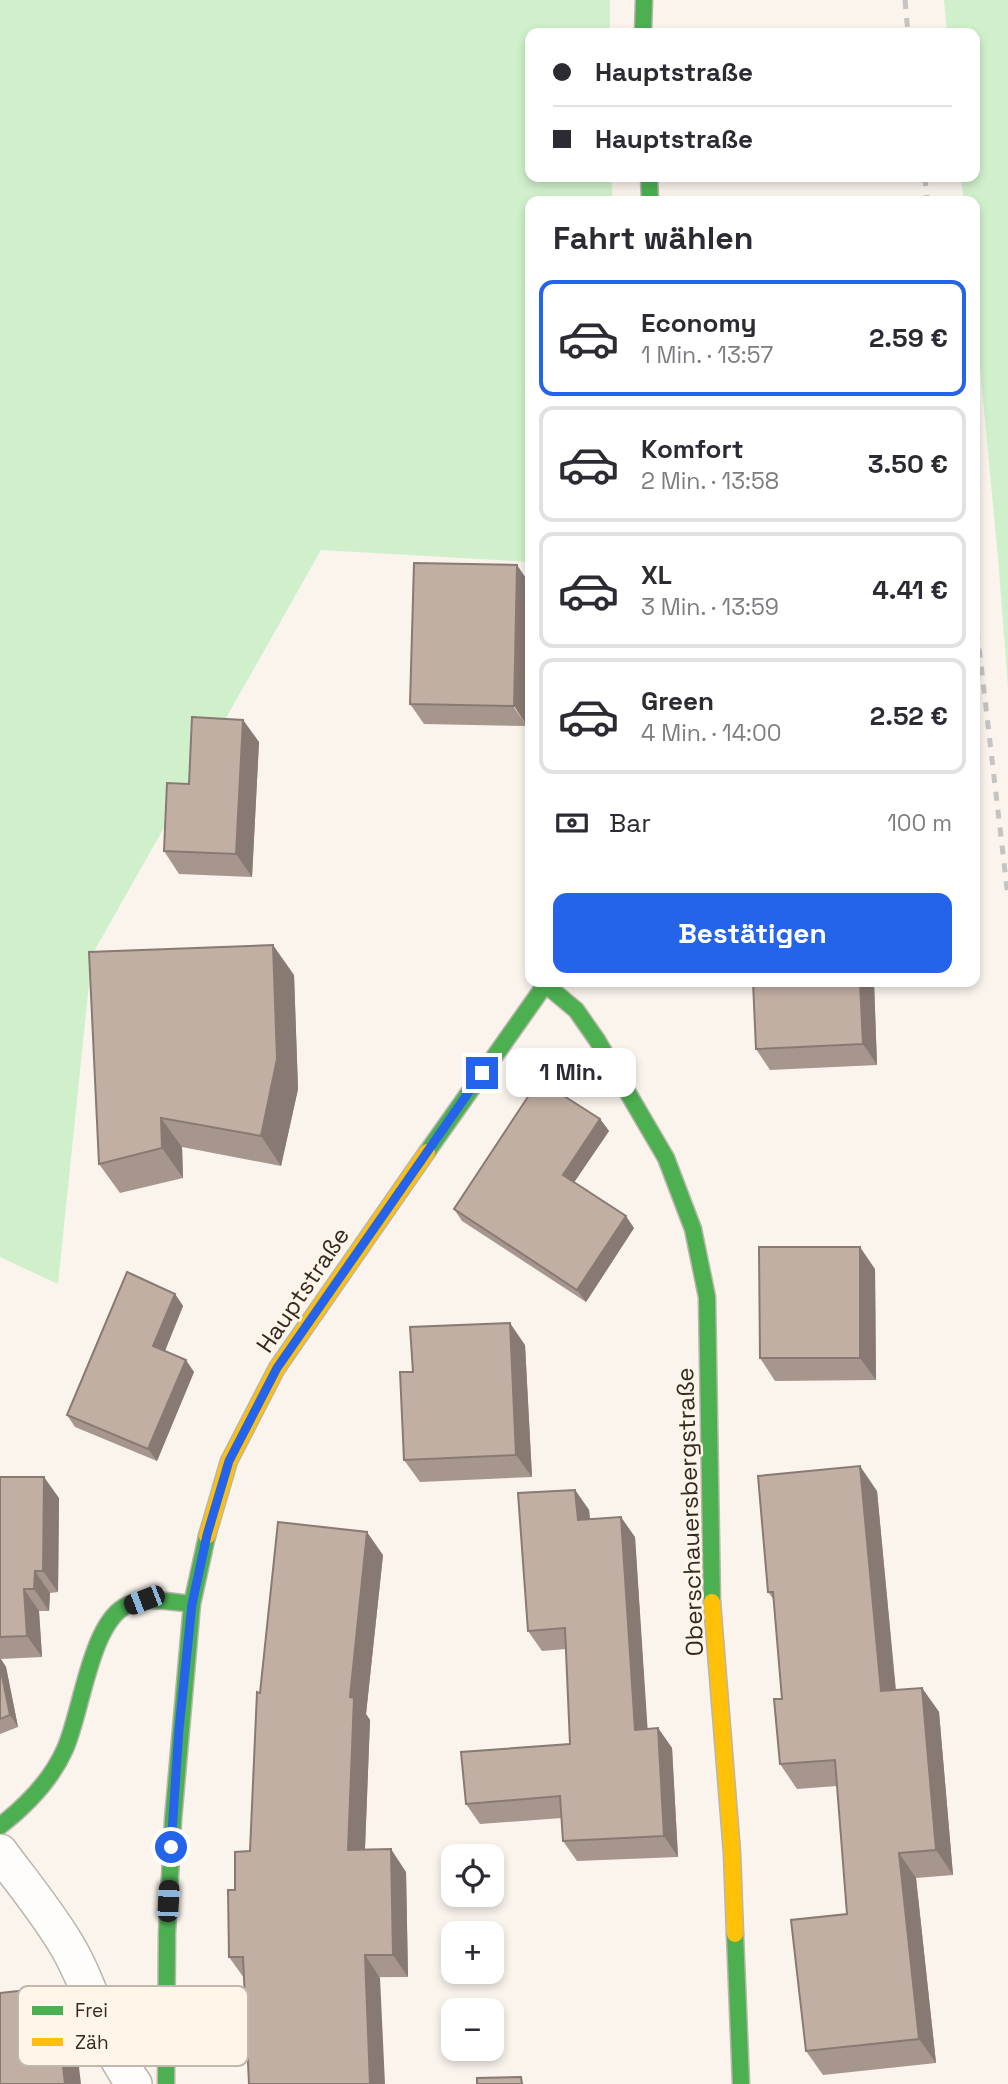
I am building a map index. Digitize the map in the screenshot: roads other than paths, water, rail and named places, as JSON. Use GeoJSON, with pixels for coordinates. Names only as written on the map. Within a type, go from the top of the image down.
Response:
{"type":"FeatureCollection","features":[{"type":"Feature","properties":{"kind":"street"},"geometry":{"type":"LineString","coordinates":[[643,28],[644,0]]}},
{"type":"Feature","properties":{"kind":"street","name":"Hauptstraße"},"geometry":{"type":"LineString","coordinates":[[167,1986],[173,1820],[192,1604],[207,1535],[229,1461],[277,1368],[543,987]]}},
{"type":"Feature","properties":{"kind":"street","name":"Oberschauersbergstraße"},"geometry":{"type":"LineString","coordinates":[[550,987],[576,1010],[597,1040],[666,1158],[693,1229],[707,1297],[712,1603],[732,1853],[741,2084]]}},
{"type":"Feature","properties":{"kind":"street"},"geometry":{"type":"LineString","coordinates":[[0,1826],[26,1807],[53,1773],[70,1735],[89,1662],[104,1631],[120,1609],[144,1600],[192,1604]]}},
{"type":"Feature","properties":{"kind":"street","name":"Hauptstraße"},"geometry":{"type":"LineString","coordinates":[[166,2066],[166,2084]]}},
{"type":"Feature","properties":{"kind":"lane"},"geometry":{"type":"LineString","coordinates":[[0,1852],[66,1943],[88,1986]]}},
{"type":"Feature","properties":{"kind":"lane"},"geometry":{"type":"LineString","coordinates":[[123,2066],[134,2084]]}},
{"type":"Feature","properties":{"kind":"railway"},"geometry":{"type":"LineString","coordinates":[[905,0],[908,28]]}},
{"type":"Feature","properties":{"kind":"railway"},"geometry":{"type":"LineString","coordinates":[[925,182],[927,196]]}},
{"type":"Feature","properties":{"kind":"railway"},"geometry":{"type":"LineString","coordinates":[[980,656],[1008,897]]}}]}
